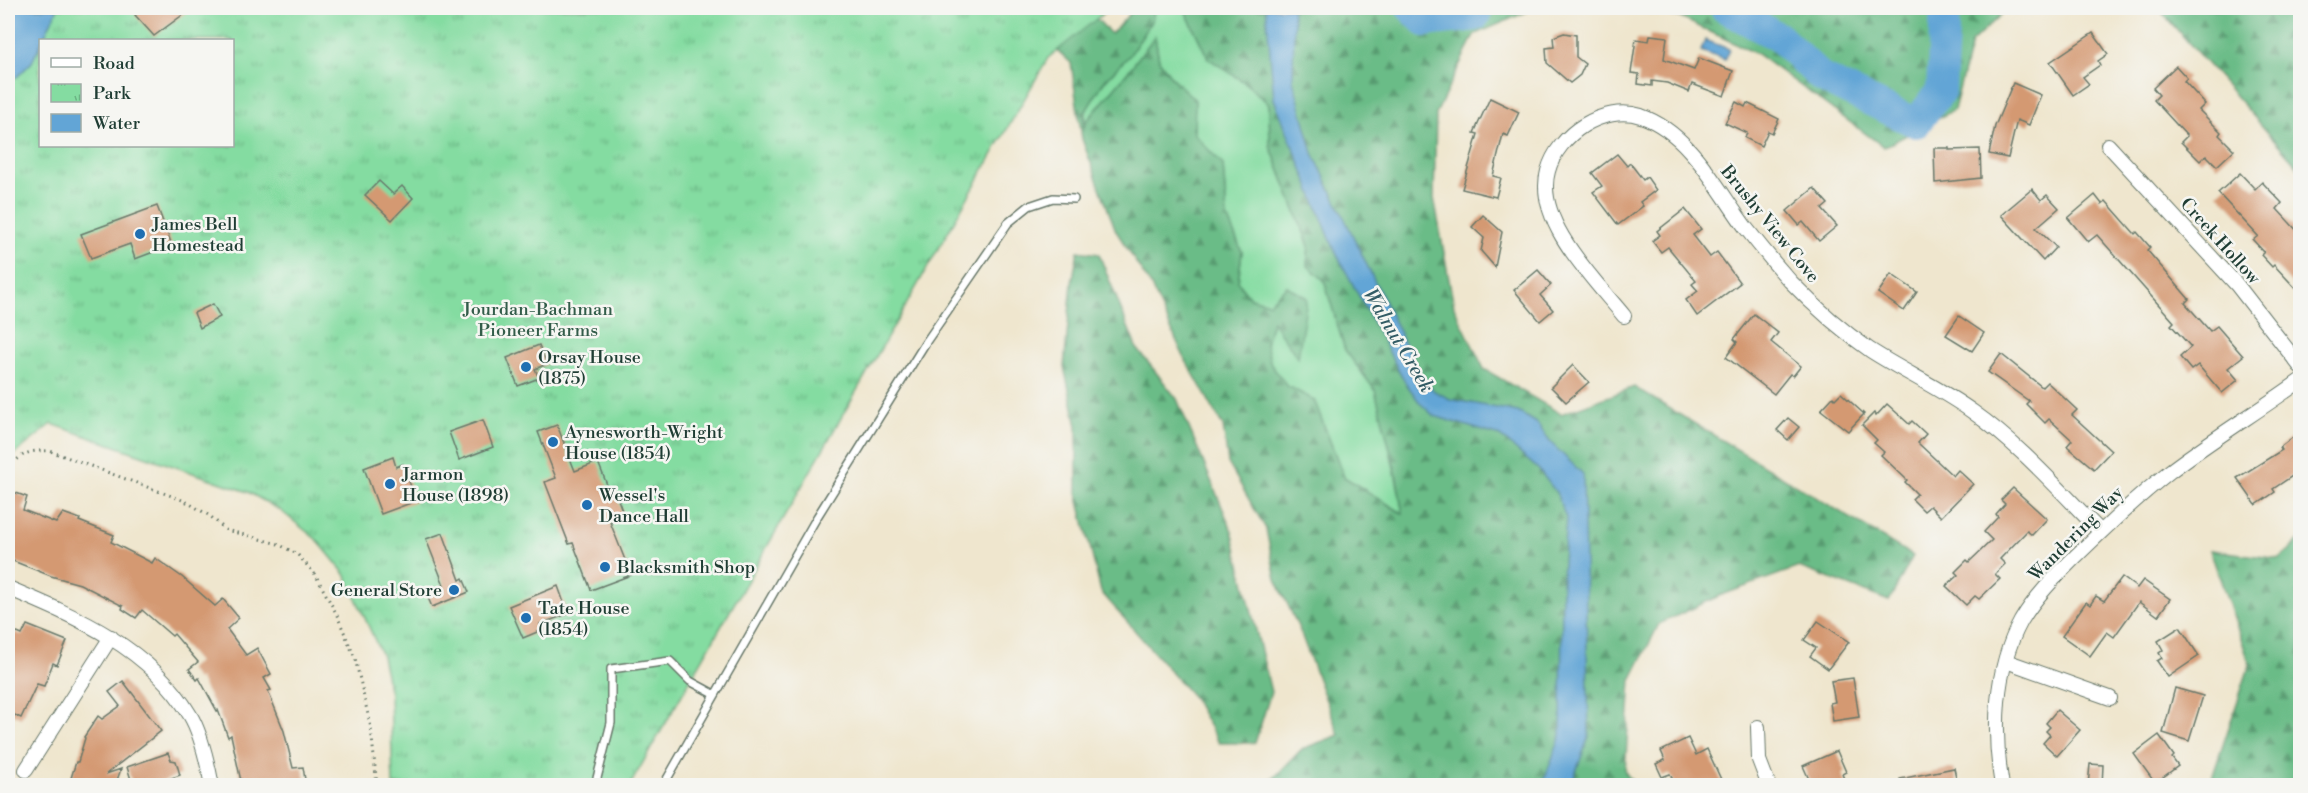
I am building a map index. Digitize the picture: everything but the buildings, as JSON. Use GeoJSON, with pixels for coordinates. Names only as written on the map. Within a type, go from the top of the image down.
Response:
{"type":"FeatureCollection","features":[{"type":"Feature","properties":{"kind":"street","name":"Brushy View Cove"},"geometry":{"type":"LineString","coordinates":[[1624,316],[1555,226],[1550,214],[1546,188],[1549,166],[1560,146],[1590,122],[1619,112],[1642,117],[1669,131],[1692,154],[1747,230],[1811,303],[1871,351],[1953,398],[1986,421],[2100,531]]}},
{"type":"Feature","properties":{"kind":"street","name":"Creek Hollow"},"geometry":{"type":"LineString","coordinates":[[2108,145],[2237,285],[2301,366]]}},
{"type":"Feature","properties":{"kind":"street","name":"Wandering Way"},"geometry":{"type":"LineString","coordinates":[[2002,786],[1996,721],[2006,661],[2021,622],[2032,603],[2100,531],[2171,471],[2301,381]]}},
{"type":"Feature","properties":{"kind":"street"},"geometry":{"type":"LineString","coordinates":[[8,588],[63,611],[111,637],[161,675],[192,716],[213,786]]}},
{"type":"Feature","properties":{"kind":"street"},"geometry":{"type":"LineString","coordinates":[[26,770],[111,637]]}},
{"type":"Feature","properties":{"kind":"street"},"geometry":{"type":"LineString","coordinates":[[2006,661],[2110,698]]}},
{"type":"Feature","properties":{"kind":"street"},"geometry":{"type":"LineString","coordinates":[[1758,728],[1759,760],[1769,786]]}},
{"type":"Feature","properties":{"kind":"lane"},"geometry":{"type":"LineString","coordinates":[[663,786],[818,517],[926,342],[1008,223],[1029,206],[1053,198],[1074,199]]}},
{"type":"Feature","properties":{"kind":"lane"},"geometry":{"type":"LineString","coordinates":[[595,786],[611,723],[611,669],[670,661],[690,681],[714,694]]}},
{"type":"Feature","properties":{"kind":"path"},"geometry":{"type":"LineString","coordinates":[[8,467],[20,455],[31,450],[50,451],[185,501],[210,516],[226,530],[278,544],[297,554],[315,574],[336,613],[355,658],[372,728],[377,786]]}},
{"type":"Feature","properties":{"kind":"green space","name":"Jourdan-Bachman Pioneer Farms"},"geometry":{"type":"Polygon","coordinates":[[[8,8],[1110,8],[1048,58],[630,785],[393,785],[390,694],[382,656],[345,574],[317,540],[280,510],[248,492],[52,424],[11,457],[8,456],[8,8]]]}},
{"type":"Feature","properties":{"kind":"green space"},"geometry":{"type":"Polygon","coordinates":[[[1135,8],[1154,8],[1153,18],[1130,55],[1105,80],[1084,114],[1083,131],[1085,123],[1155,36],[1159,60],[1171,77],[1195,100],[1194,134],[1223,165],[1227,217],[1242,252],[1238,282],[1250,298],[1269,303],[1287,286],[1307,298],[1298,358],[1272,321],[1266,344],[1271,365],[1287,386],[1314,400],[1344,477],[1403,514],[1396,473],[1375,390],[1345,350],[1324,280],[1307,265],[1309,246],[1270,145],[1269,104],[1244,82],[1208,58],[1184,8],[1535,8],[1474,35],[1436,114],[1434,198],[1454,307],[1484,369],[1561,414],[1634,387],[1913,556],[1889,601],[1799,567],[1719,596],[1659,624],[1631,680],[1625,772],[1635,785],[1267,785],[1302,749],[1339,735],[1300,631],[1276,579],[1266,529],[1228,463],[1223,426],[1185,359],[1151,286],[1116,231],[1082,139],[1071,63],[1046,40],[1093,15],[1111,34],[1135,8]]]}},
{"type":"Feature","properties":{"kind":"green space"},"geometry":{"type":"Polygon","coordinates":[[[1154,8],[1184,8],[1208,58],[1244,82],[1269,104],[1270,145],[1309,246],[1307,265],[1324,280],[1345,350],[1375,390],[1404,514],[1344,477],[1314,400],[1287,386],[1271,365],[1266,344],[1272,320],[1298,357],[1287,286],[1269,303],[1250,298],[1238,282],[1242,252],[1227,217],[1223,165],[1193,134],[1195,100],[1171,77],[1159,60],[1155,37],[1085,123],[1087,110],[1094,96],[1141,39],[1150,24],[1154,8]]]}},
{"type":"Feature","properties":{"kind":"green space"},"geometry":{"type":"Polygon","coordinates":[[[1620,8],[2008,8],[1971,43],[1954,110],[1884,147],[1757,54],[1679,17],[1620,8]]]}},
{"type":"Feature","properties":{"kind":"green space"},"geometry":{"type":"Polygon","coordinates":[[[2158,8],[2300,8],[2300,169],[2158,8]]]}},
{"type":"Feature","properties":{"kind":"green space"},"geometry":{"type":"Polygon","coordinates":[[[1078,251],[1099,254],[1136,347],[1177,399],[1232,531],[1271,692],[1255,743],[1219,743],[1193,697],[1101,592],[1077,493],[1077,426],[1064,367],[1072,283],[1078,251]]]}},
{"type":"Feature","properties":{"kind":"green space"},"geometry":{"type":"Polygon","coordinates":[[[2300,540],[2300,785],[2196,785],[2211,781],[2250,664],[2210,550],[2280,559],[2300,540]]]}},
{"type":"Feature","properties":{"kind":"water"},"geometry":{"type":"Polygon","coordinates":[[[8,8],[58,8],[43,39],[39,39],[39,47],[32,62],[17,77],[8,78],[8,8]]]}},
{"type":"Feature","properties":{"kind":"water","name":"Walnut Creek"},"geometry":{"type":"Polygon","coordinates":[[[1266,8],[1292,8],[1294,22],[1293,80],[1313,153],[1418,371],[1434,391],[1450,399],[1518,412],[1537,423],[1550,442],[1583,474],[1589,736],[1571,785],[1542,785],[1561,735],[1562,577],[1566,518],[1556,492],[1539,470],[1500,436],[1434,416],[1420,403],[1405,382],[1335,251],[1274,99],[1266,8]]]}},
{"type":"Feature","properties":{"kind":"water"},"geometry":{"type":"Polygon","coordinates":[[[1705,40],[1729,49],[1725,60],[1701,51],[1705,40]]]}},
{"type":"Feature","properties":{"kind":"waterway"},"geometry":{"type":"LineString","coordinates":[[1411,8],[1425,22],[1475,16],[1479,8]]}},
{"type":"Feature","properties":{"kind":"waterway"},"geometry":{"type":"LineString","coordinates":[[1725,8],[1780,38],[1822,78],[1916,123],[1941,91],[1945,8]]}},
{"type":"Feature","properties":{"kind":"place","name":"James Bell Homestead"},"geometry":{"type":"Point","coordinates":[140,234]}},
{"type":"Feature","properties":{"kind":"place","name":"Orsay House (1875)"},"geometry":{"type":"Point","coordinates":[526,367]}},
{"type":"Feature","properties":{"kind":"place","name":"Aynesworth-Wright House (1854)"},"geometry":{"type":"Point","coordinates":[553,442]}},
{"type":"Feature","properties":{"kind":"place","name":"Jarmon House (1898)"},"geometry":{"type":"Point","coordinates":[390,484]}},
{"type":"Feature","properties":{"kind":"place","name":"Wessel's Dance Hall"},"geometry":{"type":"Point","coordinates":[587,505]}},
{"type":"Feature","properties":{"kind":"place","name":"Blacksmith Shop"},"geometry":{"type":"Point","coordinates":[605,567]}},
{"type":"Feature","properties":{"kind":"place","name":"General Store"},"geometry":{"type":"Point","coordinates":[454,590]}},
{"type":"Feature","properties":{"kind":"place","name":"Tate House (1854)"},"geometry":{"type":"Point","coordinates":[526,618]}}]}
